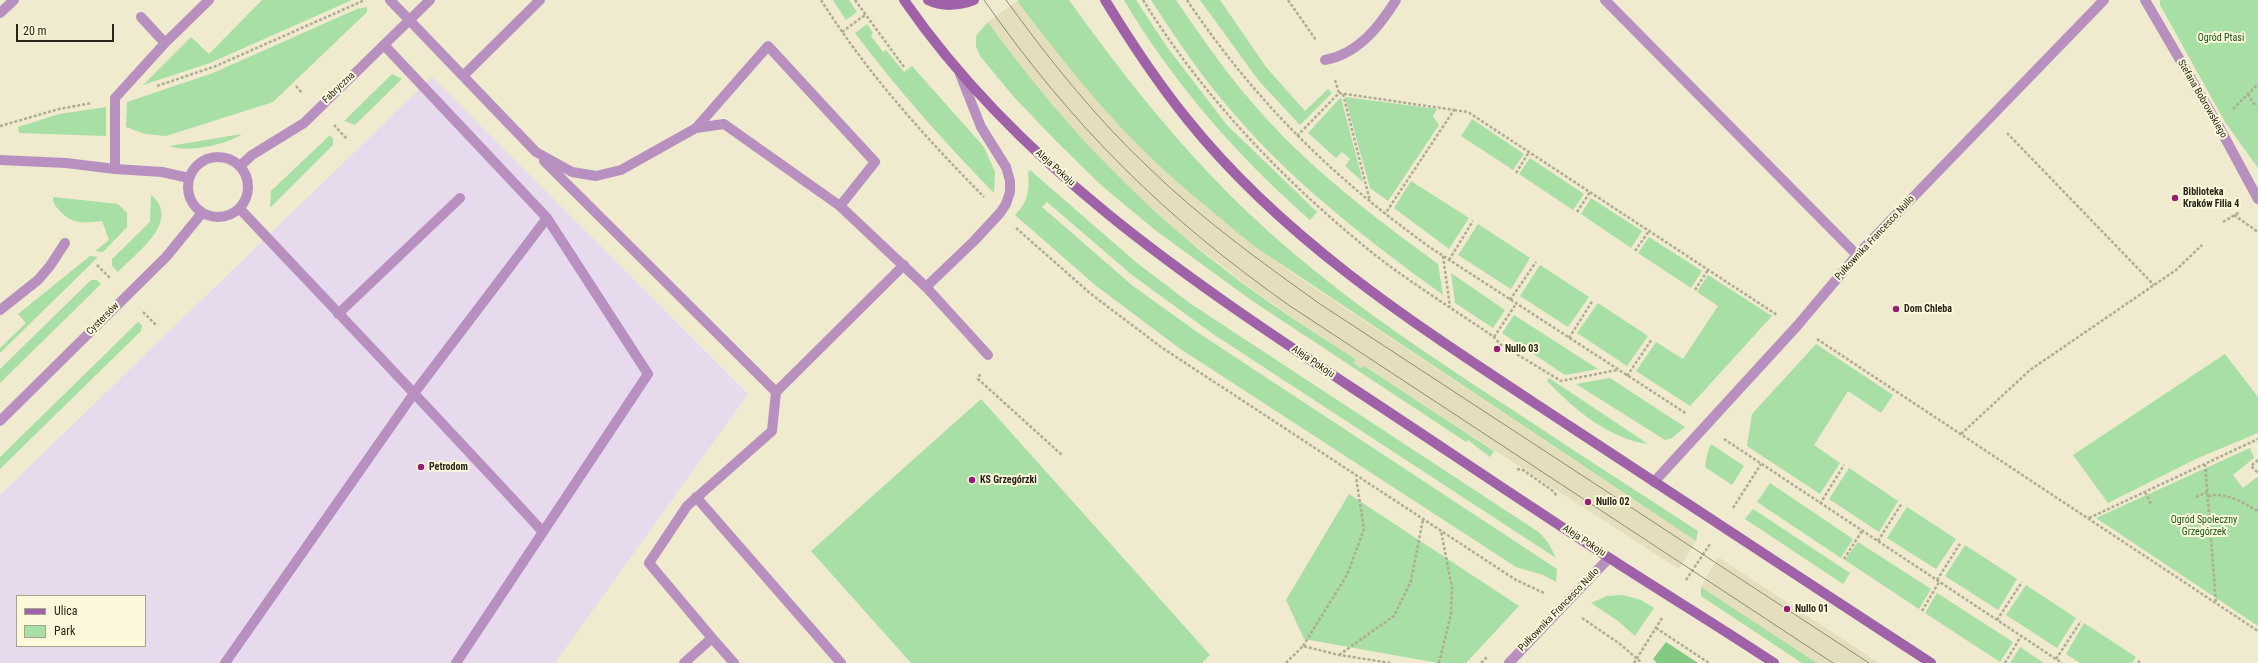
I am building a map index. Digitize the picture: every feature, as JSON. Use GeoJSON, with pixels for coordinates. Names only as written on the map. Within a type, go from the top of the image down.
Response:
{"type":"FeatureCollection","features":[{"type":"Feature","properties":{"kind":"main road","name":"Aleja Pokoju"},"geometry":{"type":"LineString","coordinates":[[904,0],[960,74],[998,114],[1042,156],[1118,224],[1158,255],[1326,370],[1610,558],[1774,663]]}},
{"type":"Feature","properties":{"kind":"main road"},"geometry":{"type":"LineString","coordinates":[[928,0],[938,4],[957,5],[974,0]]}},
{"type":"Feature","properties":{"kind":"main road"},"geometry":{"type":"LineString","coordinates":[[1105,0],[1148,67],[1188,120],[1238,175],[1300,234],[1410,320],[1931,663]]}},
{"type":"Feature","properties":{"kind":"street"},"geometry":{"type":"LineString","coordinates":[[0,13],[14,0]]}},
{"type":"Feature","properties":{"kind":"street"},"geometry":{"type":"LineString","coordinates":[[115,169],[115,98],[165,42],[209,0]]}},
{"type":"Feature","properties":{"kind":"street"},"geometry":{"type":"LineString","coordinates":[[390,0],[536,152],[776,392]]}},
{"type":"Feature","properties":{"kind":"street","name":"Fabryczna"},"geometry":{"type":"LineString","coordinates":[[240,166],[252,155],[304,123],[430,0]]}},
{"type":"Feature","properties":{"kind":"street"},"geometry":{"type":"LineString","coordinates":[[463,76],[540,0]]}},
{"type":"Feature","properties":{"kind":"street"},"geometry":{"type":"LineString","coordinates":[[1325,60],[1343,55],[1364,40],[1380,23],[1396,0]]}},
{"type":"Feature","properties":{"kind":"street"},"geometry":{"type":"LineString","coordinates":[[1605,0],[1857,255]]}},
{"type":"Feature","properties":{"kind":"street","name":"Pułkownika Francesco Nullo"},"geometry":{"type":"LineString","coordinates":[[1654,482],[1797,326],[1857,255],[2104,0]]}},
{"type":"Feature","properties":{"kind":"street","name":"Stefana Bobrowskiego"},"geometry":{"type":"LineString","coordinates":[[2145,0],[2218,125],[2258,199]]}},
{"type":"Feature","properties":{"kind":"street"},"geometry":{"type":"LineString","coordinates":[[141,17],[165,42]]}},
{"type":"Feature","properties":{"kind":"street"},"geometry":{"type":"LineString","coordinates":[[384,45],[547,218],[648,374],[456,663]]}},
{"type":"Feature","properties":{"kind":"street"},"geometry":{"type":"LineString","coordinates":[[536,152],[572,172],[596,176],[621,170],[696,128],[768,46],[875,162],[840,206]]}},
{"type":"Feature","properties":{"kind":"street"},"geometry":{"type":"LineString","coordinates":[[926,287],[974,241],[1000,213],[1006,204],[1010,192],[1010,181],[1006,167],[981,127],[960,74]]}},
{"type":"Feature","properties":{"kind":"street"},"geometry":{"type":"LineString","coordinates":[[696,128],[724,124],[840,206],[926,287],[988,355]]}},
{"type":"Feature","properties":{"kind":"street"},"geometry":{"type":"LineString","coordinates":[[212,157],[222,157],[240,166],[246,174],[249,192],[246,201],[240,209],[231,215],[222,218],[211,217],[202,213],[190,197],[188,187],[189,178],[194,168],[212,157]]}},
{"type":"Feature","properties":{"kind":"street"},"geometry":{"type":"LineString","coordinates":[[0,160],[66,163],[115,169],[162,172],[189,178]]}},
{"type":"Feature","properties":{"kind":"street"},"geometry":{"type":"LineString","coordinates":[[338,314],[460,198]]}},
{"type":"Feature","properties":{"kind":"street"},"geometry":{"type":"LineString","coordinates":[[240,209],[338,314],[415,392],[542,532]]}},
{"type":"Feature","properties":{"kind":"street","name":"Cystersów"},"geometry":{"type":"LineString","coordinates":[[0,421],[166,257],[202,213]]}},
{"type":"Feature","properties":{"kind":"street"},"geometry":{"type":"LineString","coordinates":[[225,663],[415,392],[547,218]]}},
{"type":"Feature","properties":{"kind":"street"},"geometry":{"type":"LineString","coordinates":[[0,310],[38,280],[50,266],[65,243]]}},
{"type":"Feature","properties":{"kind":"street"},"geometry":{"type":"LineString","coordinates":[[734,663],[649,563],[687,506],[772,431],[776,392],[904,265]]}},
{"type":"Feature","properties":{"kind":"street"},"geometry":{"type":"LineString","coordinates":[[696,497],[841,663]]}},
{"type":"Feature","properties":{"kind":"street","name":"Pułkownika Francesco Nullo"},"geometry":{"type":"LineString","coordinates":[[1509,663],[1610,558]]}},
{"type":"Feature","properties":{"kind":"street"},"geometry":{"type":"LineString","coordinates":[[684,663],[712,638]]}},
{"type":"Feature","properties":{"kind":"path"},"geometry":{"type":"LineString","coordinates":[[154,87],[216,66],[365,0]]}},
{"type":"Feature","properties":{"kind":"path"},"geometry":{"type":"LineString","coordinates":[[821,0],[842,32],[908,116],[987,199]]}},
{"type":"Feature","properties":{"kind":"path"},"geometry":{"type":"LineString","coordinates":[[855,0],[904,67]]}},
{"type":"Feature","properties":{"kind":"path"},"geometry":{"type":"LineString","coordinates":[[1143,0],[1208,91],[1269,159],[1358,241],[1494,337],[1500,344],[1561,381],[1618,370]]}},
{"type":"Feature","properties":{"kind":"path"},"geometry":{"type":"LineString","coordinates":[[1187,0],[1232,64],[1297,136],[1336,173],[1370,202],[1443,256],[1690,416]]}},
{"type":"Feature","properties":{"kind":"path"},"geometry":{"type":"LineString","coordinates":[[842,32],[865,15]]}},
{"type":"Feature","properties":{"kind":"path"},"geometry":{"type":"LineString","coordinates":[[2218,125],[2258,84]]}},
{"type":"Feature","properties":{"kind":"path"},"geometry":{"type":"LineString","coordinates":[[296,86],[302,93]]}},
{"type":"Feature","properties":{"kind":"path"},"geometry":{"type":"LineString","coordinates":[[1297,136],[1339,94],[1468,112],[1781,317]]}},
{"type":"Feature","properties":{"kind":"path"},"geometry":{"type":"LineString","coordinates":[[1343,94],[1370,202]]}},
{"type":"Feature","properties":{"kind":"path"},"geometry":{"type":"LineString","coordinates":[[2248,94],[2253,103],[2258,105]]}},
{"type":"Feature","properties":{"kind":"path"},"geometry":{"type":"LineString","coordinates":[[0,126],[59,109],[115,98]]}},
{"type":"Feature","properties":{"kind":"path"},"geometry":{"type":"LineString","coordinates":[[1385,214],[1454,110]]}},
{"type":"Feature","properties":{"kind":"path"},"geometry":{"type":"LineString","coordinates":[[1991,116],[2154,285]]}},
{"type":"Feature","properties":{"kind":"path"},"geometry":{"type":"LineString","coordinates":[[334,125],[347,139]]}},
{"type":"Feature","properties":{"kind":"path"},"geometry":{"type":"LineString","coordinates":[[1516,172],[1529,152]]}},
{"type":"Feature","properties":{"kind":"path"},"geometry":{"type":"LineString","coordinates":[[1577,212],[1590,192]]}},
{"type":"Feature","properties":{"kind":"path"},"geometry":{"type":"LineString","coordinates":[[2234,215],[2258,232]]}},
{"type":"Feature","properties":{"kind":"path"},"geometry":{"type":"LineString","coordinates":[[1449,260],[1474,221]]}},
{"type":"Feature","properties":{"kind":"path"},"geometry":{"type":"LineString","coordinates":[[1015,226],[1118,316],[1207,379],[1516,580],[1546,594],[1620,644],[1642,663]]}},
{"type":"Feature","properties":{"kind":"path"},"geometry":{"type":"LineString","coordinates":[[1635,251],[1649,231]]}},
{"type":"Feature","properties":{"kind":"path"},"geometry":{"type":"LineString","coordinates":[[1961,434],[2030,370],[2176,270],[2202,245]]}},
{"type":"Feature","properties":{"kind":"path"},"geometry":{"type":"LineString","coordinates":[[1443,256],[1450,307]]}},
{"type":"Feature","properties":{"kind":"path"},"geometry":{"type":"LineString","coordinates":[[1510,300],[1536,262]]}},
{"type":"Feature","properties":{"kind":"path"},"geometry":{"type":"LineString","coordinates":[[97,265],[111,279]]}},
{"type":"Feature","properties":{"kind":"path"},"geometry":{"type":"LineString","coordinates":[[1695,290],[1708,270]]}},
{"type":"Feature","properties":{"kind":"path"},"geometry":{"type":"LineString","coordinates":[[1569,338],[1593,300]]}},
{"type":"Feature","properties":{"kind":"path"},"geometry":{"type":"LineString","coordinates":[[1494,337],[1516,304]]}},
{"type":"Feature","properties":{"kind":"path"},"geometry":{"type":"LineString","coordinates":[[143,312],[156,325]]}},
{"type":"Feature","properties":{"kind":"path"},"geometry":{"type":"LineString","coordinates":[[1797,326],[2258,631]]}},
{"type":"Feature","properties":{"kind":"path"},"geometry":{"type":"LineString","coordinates":[[1627,376],[1652,339]]}},
{"type":"Feature","properties":{"kind":"path"},"geometry":{"type":"LineString","coordinates":[[988,355],[978,379],[1062,455]]}},
{"type":"Feature","properties":{"kind":"path"},"geometry":{"type":"LineString","coordinates":[[1721,438],[2062,663]]}},
{"type":"Feature","properties":{"kind":"path"},"geometry":{"type":"LineString","coordinates":[[2089,518],[2258,439]]}},
{"type":"Feature","properties":{"kind":"path"},"geometry":{"type":"LineString","coordinates":[[2258,460],[2251,466],[2258,473]]}},
{"type":"Feature","properties":{"kind":"path"},"geometry":{"type":"LineString","coordinates":[[1736,503],[1761,464]]}},
{"type":"Feature","properties":{"kind":"path"},"geometry":{"type":"LineString","coordinates":[[2205,464],[2216,603]]}},
{"type":"Feature","properties":{"kind":"path"},"geometry":{"type":"LineString","coordinates":[[1820,504],[1844,465]]}},
{"type":"Feature","properties":{"kind":"path"},"geometry":{"type":"LineString","coordinates":[[1286,663],[1303,646],[1347,575],[1364,529],[1356,476]]}},
{"type":"Feature","properties":{"kind":"path"},"geometry":{"type":"LineString","coordinates":[[2145,492],[2151,504]]}},
{"type":"Feature","properties":{"kind":"path"},"geometry":{"type":"LineString","coordinates":[[2196,498],[2207,492]]}},
{"type":"Feature","properties":{"kind":"path"},"geometry":{"type":"LineString","coordinates":[[2208,496],[2219,494],[2232,497],[2258,511]]}},
{"type":"Feature","properties":{"kind":"path"},"geometry":{"type":"LineString","coordinates":[[1878,541],[1902,503]]}},
{"type":"Feature","properties":{"kind":"path"},"geometry":{"type":"LineString","coordinates":[[1340,655],[1394,616],[1411,581],[1423,520]]}},
{"type":"Feature","properties":{"kind":"path"},"geometry":{"type":"LineString","coordinates":[[1439,663],[1451,614],[1452,588],[1441,531]]}},
{"type":"Feature","properties":{"kind":"path"},"geometry":{"type":"LineString","coordinates":[[1844,559],[1863,531]]}},
{"type":"Feature","properties":{"kind":"path"},"geometry":{"type":"LineString","coordinates":[[1922,611],[1961,542]]}},
{"type":"Feature","properties":{"kind":"path"},"geometry":{"type":"LineString","coordinates":[[1683,584],[1710,543]]}},
{"type":"Feature","properties":{"kind":"path"},"geometry":{"type":"LineString","coordinates":[[1997,620],[2022,582]]}},
{"type":"Feature","properties":{"kind":"path"},"geometry":{"type":"LineString","coordinates":[[2056,659],[2081,620]]}},
{"type":"Feature","properties":{"kind":"path"},"geometry":{"type":"LineString","coordinates":[[1634,663],[1656,628],[1709,663]]}},
{"type":"Feature","properties":{"kind":"path"},"geometry":{"type":"LineString","coordinates":[[2005,663],[2021,636]]}},
{"type":"Feature","properties":{"kind":"path"},"geometry":{"type":"LineString","coordinates":[[1303,646],[1340,655],[1391,663]]}},
{"type":"Feature","properties":{"kind":"shaded area"},"geometry":{"type":"Polygon","coordinates":[[[1017,1],[1052,46],[1120,126],[1208,209],[1292,273],[1696,541],[1679,569],[1364,366],[1360,368],[1354,363],[1354,359],[1260,295],[1183,236],[1128,187],[1081,138],[1036,86],[988,22],[1017,1]]]}},
{"type":"Feature","properties":{"kind":"shaded area"},"geometry":{"type":"Polygon","coordinates":[[[432,77],[748,394],[555,663],[0,663],[0,495],[432,77]]]}},
{"type":"Feature","properties":{"kind":"shaded area"},"geometry":{"type":"Polygon","coordinates":[[[1718,557],[1879,663],[1817,663],[1701,587],[1718,557]]]}},
{"type":"Feature","properties":{"kind":"green space"},"geometry":{"type":"Polygon","coordinates":[[[262,0],[352,0],[210,63],[143,85],[191,37],[209,54],[262,0]]]}},
{"type":"Feature","properties":{"kind":"green space"},"geometry":{"type":"Polygon","coordinates":[[[833,0],[849,0],[857,12],[846,20],[833,0]]]}},
{"type":"Feature","properties":{"kind":"green space"},"geometry":{"type":"Polygon","coordinates":[[[1069,0],[1112,58],[1180,142],[1229,194],[1284,245],[1344,294],[1406,339],[1698,531],[1696,541],[1254,246],[1182,186],[1123,130],[1061,58],[1017,1],[1069,0]]]}},
{"type":"Feature","properties":{"kind":"green space"},"geometry":{"type":"Polygon","coordinates":[[[1124,0],[1136,0],[1167,47],[1227,125],[1317,212],[1310,220],[1257,171],[1208,118],[1164,61],[1124,0]]]}},
{"type":"Feature","properties":{"kind":"green space"},"geometry":{"type":"Polygon","coordinates":[[[1151,0],[1176,0],[1229,74],[1264,116],[1284,137],[1325,176],[1392,230],[1438,264],[1443,295],[1360,233],[1282,165],[1258,141],[1201,73],[1151,0]]]}},
{"type":"Feature","properties":{"kind":"green space"},"geometry":{"type":"Polygon","coordinates":[[[1200,0],[1220,0],[1266,67],[1305,111],[1328,89],[1332,93],[1300,125],[1259,81],[1200,0]]]}},
{"type":"Feature","properties":{"kind":"green space","name":"Ogród Ptasi"},"geometry":{"type":"Polygon","coordinates":[[[2160,0],[2258,0],[2258,168],[2225,122],[2160,5],[2160,0]]]}},
{"type":"Feature","properties":{"kind":"green space"},"geometry":{"type":"Polygon","coordinates":[[[367,7],[367,12],[273,102],[166,136],[145,134],[126,127],[127,102],[213,73],[357,9],[367,7]]]}},
{"type":"Feature","properties":{"kind":"green space"},"geometry":{"type":"Polygon","coordinates":[[[988,22],[1013,56],[1095,153],[1155,212],[1220,266],[1253,291],[1355,359],[1354,363],[1360,368],[1364,366],[1494,451],[1490,457],[1468,440],[1466,442],[1251,300],[1155,230],[1102,186],[1014,97],[980,56],[976,46],[976,36],[988,22]]]}},
{"type":"Feature","properties":{"kind":"green space"},"geometry":{"type":"Polygon","coordinates":[[[867,24],[873,33],[871,36],[883,52],[886,50],[904,72],[912,66],[984,147],[995,172],[994,193],[922,115],[855,33],[867,24]]]}},
{"type":"Feature","properties":{"kind":"green space"},"geometry":{"type":"Polygon","coordinates":[[[392,74],[402,79],[355,125],[344,121],[392,74]]]}},
{"type":"Feature","properties":{"kind":"green space"},"geometry":{"type":"Polygon","coordinates":[[[1341,97],[1363,182],[1345,166],[1350,159],[1342,152],[1336,158],[1308,133],[1341,97]]]}},
{"type":"Feature","properties":{"kind":"green space"},"geometry":{"type":"Polygon","coordinates":[[[1345,97],[1437,109],[1433,116],[1439,125],[1388,201],[1370,188],[1345,97]]]}},
{"type":"Feature","properties":{"kind":"green space"},"geometry":{"type":"Polygon","coordinates":[[[106,107],[106,136],[19,133],[18,127],[59,114],[106,107]]]}},
{"type":"Feature","properties":{"kind":"green space"},"geometry":{"type":"Polygon","coordinates":[[[1472,119],[1524,154],[1513,170],[1461,136],[1472,119]]]}},
{"type":"Feature","properties":{"kind":"green space"},"geometry":{"type":"Polygon","coordinates":[[[242,134],[227,142],[207,147],[186,149],[169,146],[242,134]]]}},
{"type":"Feature","properties":{"kind":"green space"},"geometry":{"type":"Polygon","coordinates":[[[330,135],[333,139],[333,145],[270,208],[271,191],[330,135]]]}},
{"type":"Feature","properties":{"kind":"green space"},"geometry":{"type":"Polygon","coordinates":[[[1530,158],[1584,194],[1573,210],[1519,174],[1530,158]]]}},
{"type":"Feature","properties":{"kind":"green space"},"geometry":{"type":"Polygon","coordinates":[[[1030,170],[1137,263],[1191,304],[1540,533],[1549,544],[1556,558],[1213,334],[1132,275],[1047,202],[1042,207],[1133,286],[1197,332],[1557,569],[1556,582],[1543,575],[1516,567],[1179,348],[1095,285],[1015,215],[1023,205],[1027,195],[1029,184],[1028,172],[1030,170]]]}},
{"type":"Feature","properties":{"kind":"green space"},"geometry":{"type":"Polygon","coordinates":[[[1411,181],[1469,218],[1449,249],[1394,208],[1411,181]]]}},
{"type":"Feature","properties":{"kind":"green space"},"geometry":{"type":"Polygon","coordinates":[[[151,195],[159,205],[162,215],[159,226],[145,246],[118,272],[112,266],[112,259],[150,222],[151,195]]]}},
{"type":"Feature","properties":{"kind":"green space"},"geometry":{"type":"Polygon","coordinates":[[[53,197],[118,204],[127,213],[127,227],[103,252],[95,251],[109,240],[102,221],[80,222],[69,219],[56,206],[53,197]]]}},
{"type":"Feature","properties":{"kind":"green space"},"geometry":{"type":"Polygon","coordinates":[[[1591,198],[1642,231],[1631,248],[1581,214],[1591,198]]]}},
{"type":"Feature","properties":{"kind":"green space"},"geometry":{"type":"Polygon","coordinates":[[[1478,224],[1530,258],[1511,289],[1458,255],[1478,224]]]}},
{"type":"Feature","properties":{"kind":"green space"},"geometry":{"type":"Polygon","coordinates":[[[1649,237],[1702,271],[1691,288],[1638,253],[1649,237]]]}},
{"type":"Feature","properties":{"kind":"green space"},"geometry":{"type":"Polygon","coordinates":[[[90,256],[98,257],[0,353],[0,348],[26,323],[18,314],[90,256]]]}},
{"type":"Feature","properties":{"kind":"green space"},"geometry":{"type":"Polygon","coordinates":[[[1540,265],[1589,297],[1568,327],[1520,296],[1540,265]]]}},
{"type":"Feature","properties":{"kind":"green space"},"geometry":{"type":"Polygon","coordinates":[[[1451,273],[1505,310],[1493,328],[1455,303],[1451,273]]]}},
{"type":"Feature","properties":{"kind":"green space"},"geometry":{"type":"Polygon","coordinates":[[[1708,275],[1772,316],[1690,406],[1636,371],[1656,342],[1683,359],[1718,306],[1697,292],[1708,275]]]}},
{"type":"Feature","properties":{"kind":"green space"},"geometry":{"type":"Polygon","coordinates":[[[91,280],[97,280],[101,284],[0,383],[0,369],[91,280]]]}},
{"type":"Feature","properties":{"kind":"green space"},"geometry":{"type":"Polygon","coordinates":[[[1598,303],[1648,336],[1627,366],[1577,333],[1598,303]]]}},
{"type":"Feature","properties":{"kind":"green space"},"geometry":{"type":"Polygon","coordinates":[[[1514,315],[1598,369],[1565,375],[1502,333],[1514,315]]]}},
{"type":"Feature","properties":{"kind":"green space"},"geometry":{"type":"Polygon","coordinates":[[[138,322],[142,325],[141,331],[0,469],[0,457],[138,322]]]}},
{"type":"Feature","properties":{"kind":"green space"},"geometry":{"type":"Polygon","coordinates":[[[1816,344],[1893,395],[1881,413],[1848,391],[1814,445],[1840,463],[1820,494],[1747,446],[1752,414],[1816,344]]]}},
{"type":"Feature","properties":{"kind":"green space"},"geometry":{"type":"Polygon","coordinates":[[[2225,354],[2258,397],[2258,433],[2198,458],[2108,503],[2073,455],[2225,354]]]}},
{"type":"Feature","properties":{"kind":"green space"},"geometry":{"type":"Polygon","coordinates":[[[1549,378],[1648,444],[1620,436],[1593,421],[1557,392],[1547,381],[1549,378]]]}},
{"type":"Feature","properties":{"kind":"green space"},"geometry":{"type":"Polygon","coordinates":[[[1610,378],[1685,427],[1672,438],[1665,440],[1576,384],[1610,378]]]}},
{"type":"Feature","properties":{"kind":"green space","name":"KS Grzegórzki"},"geometry":{"type":"Polygon","coordinates":[[[981,399],[1210,655],[1202,663],[911,663],[811,551],[981,399]]]}},
{"type":"Feature","properties":{"kind":"green space"},"geometry":{"type":"Polygon","coordinates":[[[1711,444],[1744,466],[1732,485],[1705,467],[1711,444]]]}},
{"type":"Feature","properties":{"kind":"green space","name":"Ogród Społeczny Grzegórzek"},"geometry":{"type":"Polygon","coordinates":[[[2250,448],[2254,458],[2233,475],[2243,488],[2257,477],[2258,478],[2258,626],[2096,518],[2250,448]]]}},
{"type":"Feature","properties":{"kind":"green space"},"geometry":{"type":"Polygon","coordinates":[[[1849,468],[1898,501],[1879,532],[1829,499],[1849,468]]]}},
{"type":"Feature","properties":{"kind":"green space"},"geometry":{"type":"Polygon","coordinates":[[[1770,483],[1853,539],[1841,558],[1757,502],[1770,483]]]}},
{"type":"Feature","properties":{"kind":"green space"},"geometry":{"type":"Polygon","coordinates":[[[1349,494],[1519,606],[1466,663],[1438,663],[1304,639],[1286,600],[1349,494]]]}},
{"type":"Feature","properties":{"kind":"green space"},"geometry":{"type":"Polygon","coordinates":[[[1907,507],[1956,539],[1936,569],[1887,538],[1907,507]]]}},
{"type":"Feature","properties":{"kind":"green space"},"geometry":{"type":"Polygon","coordinates":[[[1753,509],[1850,573],[1843,584],[1745,519],[1753,509]]]}},
{"type":"Feature","properties":{"kind":"green space"},"geometry":{"type":"Polygon","coordinates":[[[1858,542],[1931,589],[1919,609],[1845,560],[1858,542]]]}},
{"type":"Feature","properties":{"kind":"green space"},"geometry":{"type":"Polygon","coordinates":[[[1965,545],[2017,579],[1998,610],[1945,576],[1965,545]]]}},
{"type":"Feature","properties":{"kind":"green space"},"geometry":{"type":"Polygon","coordinates":[[[2026,585],[2076,618],[2057,648],[2006,615],[2026,585]]]}},
{"type":"Feature","properties":{"kind":"green space"},"geometry":{"type":"Polygon","coordinates":[[[1701,587],[1817,663],[1802,663],[1701,596],[1701,587]]]}},
{"type":"Feature","properties":{"kind":"green space"},"geometry":{"type":"Polygon","coordinates":[[[1937,593],[2013,642],[2000,662],[1925,613],[1937,593]]]}},
{"type":"Feature","properties":{"kind":"green space"},"geometry":{"type":"Polygon","coordinates":[[[1623,595],[1641,600],[1654,608],[1635,636],[1618,621],[1591,603],[1607,596],[1623,595]]]}},
{"type":"Feature","properties":{"kind":"green space"},"geometry":{"type":"Polygon","coordinates":[[[2084,623],[2136,657],[2132,663],[2080,663],[2066,654],[2084,623]]]}},
{"type":"Feature","properties":{"kind":"green space"},"geometry":{"type":"Polygon","coordinates":[[[1666,642],[1698,663],[1657,663],[1653,659],[1666,642]]]}},
{"type":"Feature","properties":{"kind":"green space"},"geometry":{"type":"Polygon","coordinates":[[[2020,647],[2044,663],[2010,663],[2020,647]]]}},
{"type":"Feature","properties":{"kind":"tram line"},"geometry":{"type":"LineString","coordinates":[[984,0],[1017,46],[1051,89],[1123,167],[1161,204],[1245,273],[1290,306],[1833,663]]}},
{"type":"Feature","properties":{"kind":"tram line"},"geometry":{"type":"LineString","coordinates":[[1006,0],[1039,44],[1090,107],[1127,147],[1167,185],[1209,221],[1275,272],[1320,304],[1869,663]]}},
{"type":"Feature","properties":{"kind":"place","name":"Biblioteka Kraków Filia 4"},"geometry":{"type":"Point","coordinates":[2175,198]}},
{"type":"Feature","properties":{"kind":"place","name":"Dom Chleba"},"geometry":{"type":"Point","coordinates":[1896,309]}},
{"type":"Feature","properties":{"kind":"place","name":"Nullo 03"},"geometry":{"type":"Point","coordinates":[1497,349]}},
{"type":"Feature","properties":{"kind":"place","name":"Petrodom"},"geometry":{"type":"Point","coordinates":[421,467]}},
{"type":"Feature","properties":{"kind":"place","name":"KS Grzegórzki"},"geometry":{"type":"Point","coordinates":[972,480]}},
{"type":"Feature","properties":{"kind":"place","name":"Nullo 02"},"geometry":{"type":"Point","coordinates":[1588,502]}},
{"type":"Feature","properties":{"kind":"place","name":"Nullo 01"},"geometry":{"type":"Point","coordinates":[1787,609]}}]}
